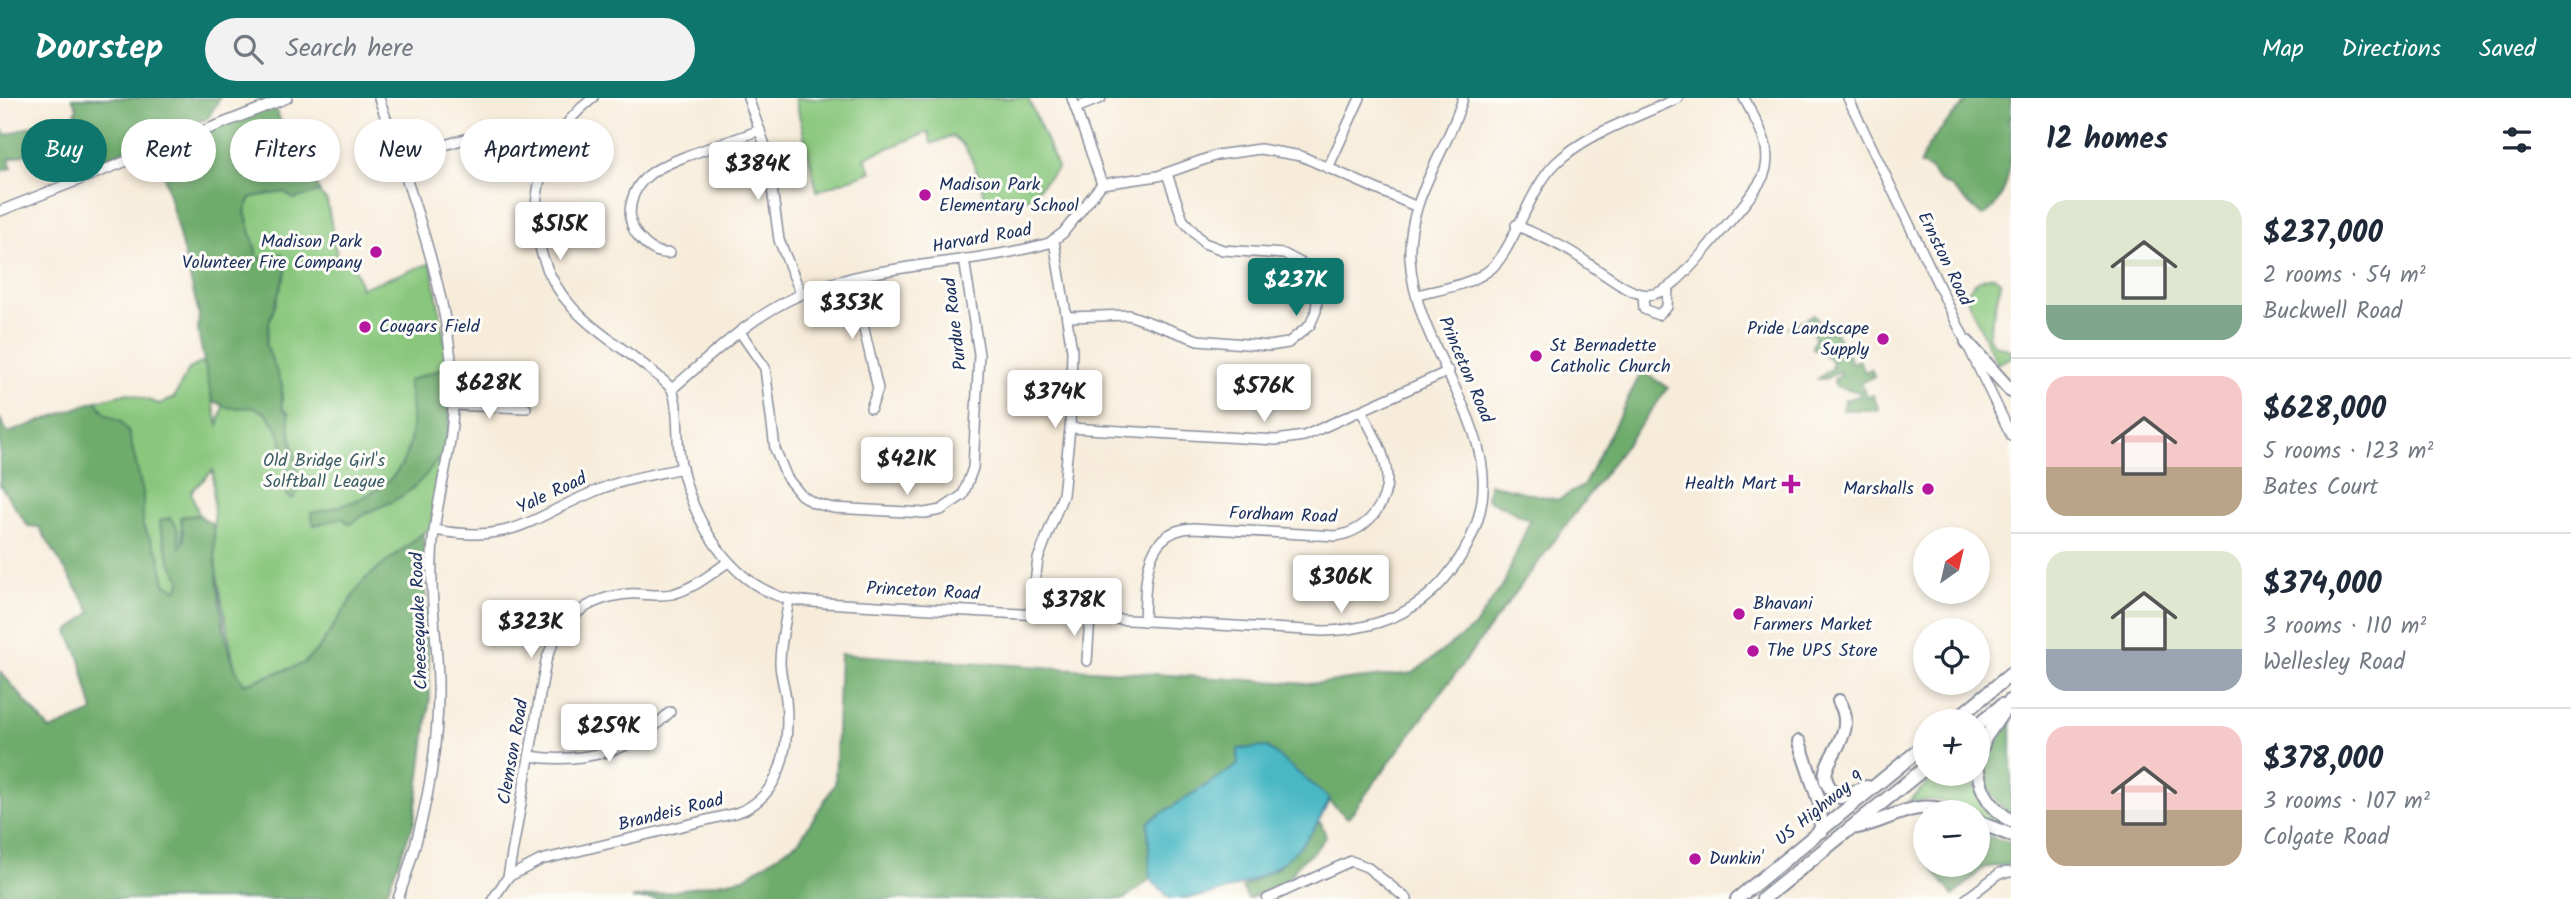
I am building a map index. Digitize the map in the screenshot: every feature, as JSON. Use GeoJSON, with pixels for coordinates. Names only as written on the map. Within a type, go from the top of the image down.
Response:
{"type":"FeatureCollection","features":[{"type":"Feature","properties":{"kind":"highway"},"geometry":{"type":"LineString","coordinates":[[1967,342],[2011,391]]}},
{"type":"Feature","properties":{"kind":"highway"},"geometry":{"type":"LineString","coordinates":[[1969,709],[2011,674]]}},
{"type":"Feature","properties":{"kind":"highway"},"geometry":{"type":"LineString","coordinates":[[1990,716],[2011,699]]}},
{"type":"Feature","properties":{"kind":"highway"},"geometry":{"type":"LineString","coordinates":[[1990,730],[2011,699]]}},
{"type":"Feature","properties":{"kind":"highway"},"geometry":{"type":"LineString","coordinates":[[1839,701],[1845,712],[1843,739],[1824,772],[1827,785],[1840,797],[1883,780]]}},
{"type":"Feature","properties":{"kind":"highway"},"geometry":{"type":"LineString","coordinates":[[1799,742],[1820,804],[1821,831]]}},
{"type":"Feature","properties":{"kind":"highway","name":"US Highway 9"},"geometry":{"type":"LineString","coordinates":[[1737,899],[1913,755]]}},
{"type":"Feature","properties":{"kind":"highway","name":"US Highway 9"},"geometry":{"type":"LineString","coordinates":[[1763,899],[1913,778]]}},
{"type":"Feature","properties":{"kind":"highway"},"geometry":{"type":"LineString","coordinates":[[1981,786],[1991,804],[2011,821]]}},
{"type":"Feature","properties":{"kind":"highway"},"geometry":{"type":"LineString","coordinates":[[1851,828],[1866,826],[1899,811],[1913,808]]}},
{"type":"Feature","properties":{"kind":"highway"},"geometry":{"type":"LineString","coordinates":[[1990,827],[2011,835]]}},
{"type":"Feature","properties":{"kind":"street"},"geometry":{"type":"LineString","coordinates":[[0,211],[287,98]]}},
{"type":"Feature","properties":{"kind":"street","name":"Cheesequake Road"},"geometry":{"type":"LineString","coordinates":[[379,98],[386,119]]}},
{"type":"Feature","properties":{"kind":"street"},"geometry":{"type":"LineString","coordinates":[[569,119],[593,98]]}},
{"type":"Feature","properties":{"kind":"street"},"geometry":{"type":"LineString","coordinates":[[748,98],[768,159],[779,240],[801,294]]}},
{"type":"Feature","properties":{"kind":"street"},"geometry":{"type":"LineString","coordinates":[[1072,98],[1102,184],[1167,174],[1210,157],[1252,149],[1291,153],[1415,206]]}},
{"type":"Feature","properties":{"kind":"street"},"geometry":{"type":"LineString","coordinates":[[1076,108],[1101,98]]}},
{"type":"Feature","properties":{"kind":"street"},"geometry":{"type":"LineString","coordinates":[[1328,168],[1360,98]]}},
{"type":"Feature","properties":{"kind":"street","name":"Princeton Road"},"geometry":{"type":"LineString","coordinates":[[673,389],[682,468],[694,506],[728,562],[752,583],[789,599],[1144,621],[1344,630],[1381,623],[1423,599],[1442,582],[1464,550],[1481,494],[1479,446],[1418,295],[1410,253],[1415,206],[1462,98]]}},
{"type":"Feature","properties":{"kind":"street"},"geometry":{"type":"LineString","coordinates":[[1418,295],[1471,280],[1488,272],[1497,263],[1533,193],[1559,160],[1594,138],[1678,98]]}},
{"type":"Feature","properties":{"kind":"street"},"geometry":{"type":"LineString","coordinates":[[1516,225],[1572,252],[1623,288],[1643,295],[1668,289],[1683,276],[1763,177],[1768,160],[1766,145],[1744,98]]}},
{"type":"Feature","properties":{"kind":"street","name":"Ernston Road"},"geometry":{"type":"LineString","coordinates":[[1848,98],[2011,435]]}},
{"type":"Feature","properties":{"kind":"street"},"geometry":{"type":"LineString","coordinates":[[670,253],[658,252],[649,247],[634,229],[631,207],[641,183],[658,169],[760,130]]}},
{"type":"Feature","properties":{"kind":"street"},"geometry":{"type":"LineString","coordinates":[[1069,317],[1120,314],[1150,321],[1198,340],[1269,346],[1288,343],[1310,325],[1318,298],[1315,281],[1305,265],[1284,254],[1223,250],[1204,243],[1183,220],[1167,174]]}},
{"type":"Feature","properties":{"kind":"street","name":"Cheesequake Road"},"geometry":{"type":"LineString","coordinates":[[398,899],[418,837],[437,726],[438,673],[432,561],[452,433],[453,405],[447,323],[406,182]]}},
{"type":"Feature","properties":{"kind":"street"},"geometry":{"type":"LineString","coordinates":[[538,182],[535,207],[539,247],[548,273],[574,309],[673,389]]}},
{"type":"Feature","properties":{"kind":"street","name":"Harvard Road"},"geometry":{"type":"LineString","coordinates":[[673,389],[740,332],[772,309],[801,294],[852,278],[1054,241],[1102,184]]}},
{"type":"Feature","properties":{"kind":"street"},"geometry":{"type":"LineString","coordinates":[[1031,613],[1038,558],[1062,501],[1070,428],[1073,364],[1069,317],[1054,241]]}},
{"type":"Feature","properties":{"kind":"street","name":"Purdue Road"},"geometry":{"type":"LineString","coordinates":[[740,332],[765,368],[775,449],[787,478],[801,495],[818,505],[833,508],[925,513],[942,510],[963,495],[973,468],[979,354],[964,259]]}},
{"type":"Feature","properties":{"kind":"street"},"geometry":{"type":"LineString","coordinates":[[852,278],[878,389],[871,408]]}},
{"type":"Feature","properties":{"kind":"street"},"geometry":{"type":"LineString","coordinates":[[1643,295],[1644,309],[1658,315],[1668,304],[1668,289]]}},
{"type":"Feature","properties":{"kind":"street"},"geometry":{"type":"LineString","coordinates":[[1070,428],[1276,440],[1304,436],[1449,371]]}},
{"type":"Feature","properties":{"kind":"street"},"geometry":{"type":"LineString","coordinates":[[453,405],[526,408]]}},
{"type":"Feature","properties":{"kind":"street","name":"Fordham Road"},"geometry":{"type":"LineString","coordinates":[[1144,621],[1148,560],[1158,544],[1174,532],[1194,528],[1336,536],[1352,531],[1370,519],[1382,502],[1387,475],[1381,451],[1362,412]]}},
{"type":"Feature","properties":{"kind":"street","name":"Yale Road"},"geometry":{"type":"LineString","coordinates":[[435,530],[471,535],[501,533],[605,487],[682,468]]}},
{"type":"Feature","properties":{"kind":"street","name":"Clemson Road"},"geometry":{"type":"LineString","coordinates":[[494,899],[508,877],[551,643],[585,606],[603,598],[628,594],[669,595],[692,587],[728,562]]}},
{"type":"Feature","properties":{"kind":"street","name":"Brandeis Road"},"geometry":{"type":"LineString","coordinates":[[508,877],[541,860],[731,815],[761,798],[778,776],[784,757],[786,703],[780,658],[789,599]]}},
{"type":"Feature","properties":{"kind":"street"},"geometry":{"type":"LineString","coordinates":[[1087,661],[1090,617]]}},
{"type":"Feature","properties":{"kind":"street"},"geometry":{"type":"LineString","coordinates":[[530,756],[564,760],[626,745],[648,732],[670,712]]}},
{"type":"Feature","properties":{"kind":"street"},"geometry":{"type":"LineString","coordinates":[[1267,899],[1351,861],[1367,867],[1407,899]]}},
{"type":"Feature","properties":{"kind":"street"},"geometry":{"type":"LineString","coordinates":[[1966,899],[2000,873],[2011,872]]}},
{"type":"Feature","properties":{"kind":"green space"},"geometry":{"type":"Polygon","coordinates":[[[72,98],[220,98],[205,119],[121,119],[121,152],[107,157],[107,119],[75,119],[77,108],[72,98]]]}},
{"type":"Feature","properties":{"kind":"green space"},"geometry":{"type":"Polygon","coordinates":[[[795,98],[1028,98],[1058,168],[1029,198],[986,208],[971,158],[959,141],[952,136],[931,144],[929,132],[865,157],[871,172],[817,191],[795,98]]]}},
{"type":"Feature","properties":{"kind":"green space"},"geometry":{"type":"Polygon","coordinates":[[[1969,98],[2011,98],[2011,118],[2008,121],[2011,126],[2011,151],[2007,177],[1999,200],[1982,216],[1951,187],[1939,181],[1931,170],[1920,165],[1933,139],[1969,98]]]}},
{"type":"Feature","properties":{"kind":"green space"},"geometry":{"type":"Polygon","coordinates":[[[273,103],[280,119],[231,119],[273,103]]]}},
{"type":"Feature","properties":{"kind":"green space"},"geometry":{"type":"Polygon","coordinates":[[[230,119],[230,182],[314,182],[320,192],[294,199],[284,192],[251,197],[245,211],[258,259],[282,254],[286,271],[269,323],[266,345],[282,385],[282,408],[289,414],[298,472],[297,492],[292,499],[287,496],[284,448],[275,425],[268,416],[250,407],[230,408],[212,400],[198,332],[199,314],[166,182],[216,182],[216,125],[230,119]]]}},
{"type":"Feature","properties":{"kind":"green space"},"geometry":{"type":"Polygon","coordinates":[[[0,127],[6,135],[21,130],[21,155],[9,159],[12,168],[0,171],[0,127]]]}},
{"type":"Feature","properties":{"kind":"green space","name":"Old Bridge Girl's Solftball League"},"geometry":{"type":"Polygon","coordinates":[[[312,186],[327,201],[338,262],[352,259],[361,288],[431,263],[454,392],[435,530],[427,530],[363,581],[320,647],[303,664],[245,684],[236,675],[215,564],[213,470],[191,492],[199,515],[181,517],[183,545],[180,547],[177,527],[172,524],[160,527],[170,561],[181,580],[177,590],[165,584],[159,555],[143,526],[143,493],[121,421],[106,414],[96,401],[128,393],[159,404],[174,398],[189,369],[205,361],[218,426],[223,406],[220,401],[266,345],[269,323],[286,271],[258,260],[245,211],[251,197],[312,186]]]}},
{"type":"Feature","properties":{"kind":"green space"},"geometry":{"type":"Polygon","coordinates":[[[1994,276],[2001,282],[1988,336],[1995,345],[2011,350],[2011,357],[1997,364],[1966,297],[1976,282],[1994,276]]]}},
{"type":"Feature","properties":{"kind":"green space"},"geometry":{"type":"Polygon","coordinates":[[[1814,314],[1824,333],[1834,329],[1852,363],[1859,360],[1865,372],[1871,369],[1874,376],[1861,383],[1867,397],[1873,395],[1879,410],[1843,410],[1845,400],[1859,396],[1860,392],[1835,386],[1834,379],[1840,376],[1839,371],[1825,379],[1818,379],[1832,368],[1833,362],[1812,347],[1815,337],[1806,323],[1788,328],[1814,314]]]}},
{"type":"Feature","properties":{"kind":"green space"},"geometry":{"type":"Polygon","coordinates":[[[452,365],[447,460],[437,460],[409,491],[352,523],[349,524],[343,518],[314,525],[311,513],[362,498],[381,487],[396,473],[406,456],[411,435],[412,410],[408,381],[452,365]]]}},
{"type":"Feature","properties":{"kind":"green space"},"geometry":{"type":"Polygon","coordinates":[[[1642,371],[1668,388],[1348,818],[1267,747],[1238,749],[1238,765],[1148,822],[1150,879],[1124,899],[632,899],[744,878],[799,841],[835,784],[840,654],[1309,684],[1413,673],[1474,627],[1504,583],[1530,520],[1487,499],[1489,484],[1558,500],[1584,485],[1642,371]]]}},
{"type":"Feature","properties":{"kind":"green space"},"geometry":{"type":"Polygon","coordinates":[[[96,401],[106,414],[121,421],[129,433],[143,493],[143,526],[159,555],[165,584],[177,590],[181,580],[170,561],[159,521],[170,518],[177,527],[180,547],[184,542],[181,517],[199,515],[213,525],[225,633],[237,672],[245,684],[303,664],[320,647],[363,581],[423,533],[430,697],[414,822],[384,899],[0,899],[0,671],[50,730],[93,712],[79,656],[68,632],[91,612],[39,527],[28,526],[0,485],[0,419],[8,433],[96,401]]]}},
{"type":"Feature","properties":{"kind":"green space"},"geometry":{"type":"Polygon","coordinates":[[[2011,714],[2011,814],[1998,803],[1987,786],[1990,786],[1990,738],[2011,714]]]}},
{"type":"Feature","properties":{"kind":"green space"},"geometry":{"type":"Polygon","coordinates":[[[1925,786],[1974,786],[1984,800],[1913,800],[1909,801],[1925,786]]]}},
{"type":"Feature","properties":{"kind":"green space"},"geometry":{"type":"Polygon","coordinates":[[[1990,808],[2004,826],[1990,821],[1990,808]]]}},
{"type":"Feature","properties":{"kind":"green space"},"geometry":{"type":"Polygon","coordinates":[[[1321,823],[1326,836],[1313,853],[1300,862],[1285,883],[1248,899],[1242,888],[1277,868],[1315,825],[1321,823]]]}},
{"type":"Feature","properties":{"kind":"green space"},"geometry":{"type":"Polygon","coordinates":[[[1990,837],[2011,842],[2011,864],[1990,867],[1990,837]]]}},
{"type":"Feature","properties":{"kind":"green space"},"geometry":{"type":"Polygon","coordinates":[[[1939,877],[1973,877],[1953,896],[1939,877]]]}},
{"type":"Feature","properties":{"kind":"water"},"geometry":{"type":"Polygon","coordinates":[[[1267,747],[1330,799],[1314,829],[1284,861],[1249,882],[1210,894],[1170,898],[1150,879],[1148,822],[1238,765],[1238,749],[1267,747]]]}},
{"type":"Feature","properties":{"kind":"place","name":"Madison Park Elementary School"},"geometry":{"type":"Point","coordinates":[925,195]}},
{"type":"Feature","properties":{"kind":"place","name":"Madison Park Volunteer Fire Company"},"geometry":{"type":"Point","coordinates":[376,252]}},
{"type":"Feature","properties":{"kind":"place","name":"Cougars Field"},"geometry":{"type":"Point","coordinates":[365,327]}},
{"type":"Feature","properties":{"kind":"place","name":"Pride Landscape Supply"},"geometry":{"type":"Point","coordinates":[1883,339]}},
{"type":"Feature","properties":{"kind":"place","name":"St Bernadette Catholic Church"},"geometry":{"type":"Point","coordinates":[1536,356]}},
{"type":"Feature","properties":{"kind":"place","name":"Health Mart"},"geometry":{"type":"Point","coordinates":[1791,484]}},
{"type":"Feature","properties":{"kind":"place","name":"Marshalls"},"geometry":{"type":"Point","coordinates":[1928,489]}},
{"type":"Feature","properties":{"kind":"place","name":"Bhavani Farmers Market"},"geometry":{"type":"Point","coordinates":[1739,614]}},
{"type":"Feature","properties":{"kind":"place","name":"The UPS Store"},"geometry":{"type":"Point","coordinates":[1753,651]}},
{"type":"Feature","properties":{"kind":"place","name":"Dunkin'"},"geometry":{"type":"Point","coordinates":[1695,859]}}]}
